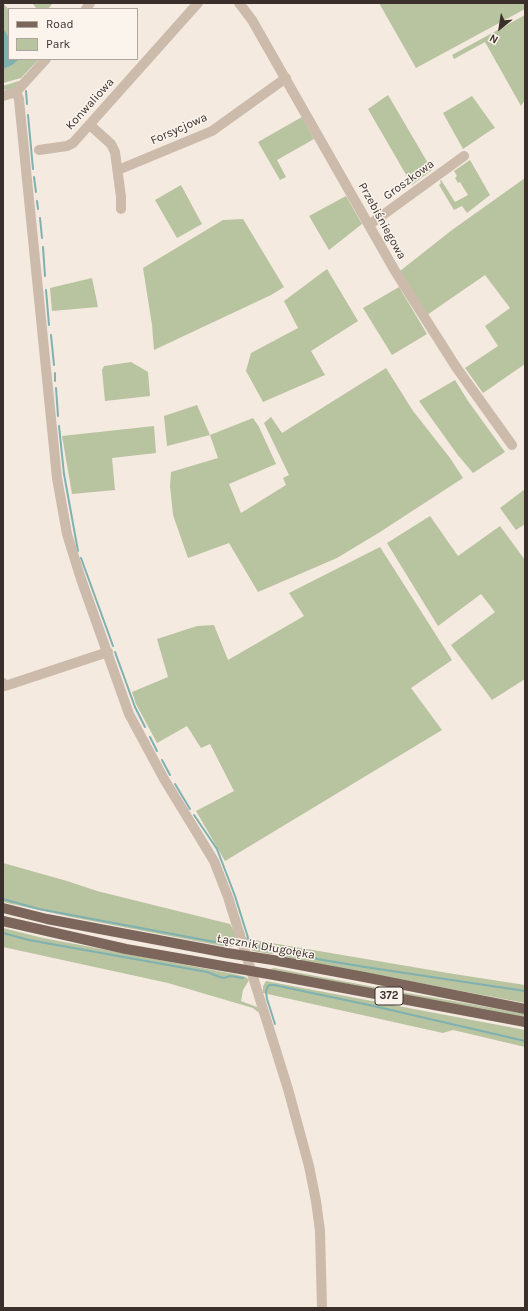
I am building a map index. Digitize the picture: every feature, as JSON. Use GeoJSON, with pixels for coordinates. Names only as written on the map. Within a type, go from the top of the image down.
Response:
{"type":"FeatureCollection","features":[{"type":"Feature","properties":{"kind":"main road","name":"Łącznik Długołęka"},"geometry":{"type":"LineString","coordinates":[[3,908],[62,922],[356,976],[525,1009]]}},
{"type":"Feature","properties":{"kind":"main road","name":"372"},"geometry":{"type":"LineString","coordinates":[[3,921],[119,947],[525,1022]]}},
{"type":"Feature","properties":{"kind":"street","name":"Konwaliowa"},"geometry":{"type":"LineString","coordinates":[[39,150],[67,146],[73,143],[198,3]]}},
{"type":"Feature","properties":{"kind":"street","name":"Przebiśniegowa"},"geometry":{"type":"LineString","coordinates":[[239,3],[249,14],[395,271],[456,367],[512,445]]}},
{"type":"Feature","properties":{"kind":"street"},"geometry":{"type":"LineString","coordinates":[[3,96],[16,92],[45,60]]}},
{"type":"Feature","properties":{"kind":"street","name":"Forsycjowa"},"geometry":{"type":"LineString","coordinates":[[118,170],[212,131],[286,78]]}},
{"type":"Feature","properties":{"kind":"street"},"geometry":{"type":"LineString","coordinates":[[16,92],[19,99],[57,478],[67,534],[81,579],[129,714],[164,779],[214,861],[228,897],[288,1089],[309,1166],[316,1200],[320,1231],[322,1308]]}},
{"type":"Feature","properties":{"kind":"street"},"geometry":{"type":"LineString","coordinates":[[90,125],[111,144],[115,152],[121,209]]}},
{"type":"Feature","properties":{"kind":"street","name":"Groszkowa"},"geometry":{"type":"LineString","coordinates":[[369,226],[464,156]]}},
{"type":"Feature","properties":{"kind":"street"},"geometry":{"type":"LineString","coordinates":[[3,683],[5,686],[108,652]]}},
{"type":"Feature","properties":{"kind":"green space"},"geometry":{"type":"Polygon","coordinates":[[[3,3],[8,9],[8,60],[38,60],[21,78],[3,83],[3,3]]]}},
{"type":"Feature","properties":{"kind":"green space"},"geometry":{"type":"Polygon","coordinates":[[[32,3],[53,3],[49,8],[36,8],[32,3]]]}},
{"type":"Feature","properties":{"kind":"green space"},"geometry":{"type":"Polygon","coordinates":[[[379,3],[525,3],[525,9],[416,68],[379,3]]]}},
{"type":"Feature","properties":{"kind":"green space"},"geometry":{"type":"Polygon","coordinates":[[[525,15],[525,100],[521,106],[485,42],[454,59],[452,55],[525,15]]]}},
{"type":"Feature","properties":{"kind":"green space"},"geometry":{"type":"Polygon","coordinates":[[[22,80],[15,88],[6,90],[3,89],[3,86],[22,80]]]}},
{"type":"Feature","properties":{"kind":"green space"},"geometry":{"type":"Polygon","coordinates":[[[388,95],[432,170],[412,185],[368,109],[388,95]]]}},
{"type":"Feature","properties":{"kind":"green space"},"geometry":{"type":"Polygon","coordinates":[[[472,96],[495,128],[463,149],[443,113],[472,96]]]}},
{"type":"Feature","properties":{"kind":"green space"},"geometry":{"type":"Polygon","coordinates":[[[302,117],[314,139],[277,160],[286,177],[280,180],[258,142],[302,117]]]}},
{"type":"Feature","properties":{"kind":"green space"},"geometry":{"type":"Polygon","coordinates":[[[470,160],[490,195],[467,213],[462,206],[454,210],[439,185],[441,180],[455,202],[468,195],[460,182],[458,183],[455,178],[457,176],[454,171],[470,160]]]}},
{"type":"Feature","properties":{"kind":"green space"},"geometry":{"type":"Polygon","coordinates":[[[525,178],[525,364],[483,393],[465,368],[498,346],[485,326],[510,308],[485,275],[427,315],[400,271],[452,230],[525,178]]]}},
{"type":"Feature","properties":{"kind":"green space"},"geometry":{"type":"Polygon","coordinates":[[[181,185],[202,224],[177,238],[155,200],[181,185]]]}},
{"type":"Feature","properties":{"kind":"green space"},"geometry":{"type":"Polygon","coordinates":[[[346,196],[362,224],[329,250],[309,216],[346,196]]]}},
{"type":"Feature","properties":{"kind":"green space"},"geometry":{"type":"Polygon","coordinates":[[[243,219],[284,287],[271,295],[154,350],[152,325],[143,268],[223,220],[243,219]]]}},
{"type":"Feature","properties":{"kind":"green space"},"geometry":{"type":"Polygon","coordinates":[[[327,269],[358,321],[311,351],[325,375],[263,402],[246,371],[251,353],[298,328],[284,301],[327,269]]]}},
{"type":"Feature","properties":{"kind":"green space"},"geometry":{"type":"Polygon","coordinates":[[[92,278],[98,307],[52,311],[50,288],[92,278]]]}},
{"type":"Feature","properties":{"kind":"green space"},"geometry":{"type":"Polygon","coordinates":[[[399,287],[427,334],[392,355],[363,308],[399,287]]]}},
{"type":"Feature","properties":{"kind":"green space"},"geometry":{"type":"Polygon","coordinates":[[[131,362],[148,372],[150,396],[105,401],[102,370],[104,366],[131,362]]]}},
{"type":"Feature","properties":{"kind":"green space"},"geometry":{"type":"Polygon","coordinates":[[[386,368],[413,411],[450,458],[463,478],[337,558],[258,592],[229,543],[188,558],[173,515],[170,486],[171,472],[218,458],[210,435],[253,418],[259,427],[276,464],[229,484],[241,513],[286,485],[283,478],[289,475],[264,423],[271,417],[282,433],[386,368]]]}},
{"type":"Feature","properties":{"kind":"green space"},"geometry":{"type":"Polygon","coordinates":[[[455,380],[468,401],[505,452],[473,473],[457,454],[419,401],[455,380]]]}},
{"type":"Feature","properties":{"kind":"green space"},"geometry":{"type":"Polygon","coordinates":[[[197,405],[210,435],[167,446],[164,416],[197,405]]]}},
{"type":"Feature","properties":{"kind":"green space"},"geometry":{"type":"Polygon","coordinates":[[[154,426],[156,453],[112,458],[115,490],[72,494],[62,436],[154,426]]]}},
{"type":"Feature","properties":{"kind":"green space"},"geometry":{"type":"Polygon","coordinates":[[[525,489],[525,524],[516,530],[500,508],[525,489]]]}},
{"type":"Feature","properties":{"kind":"green space"},"geometry":{"type":"Polygon","coordinates":[[[430,516],[458,556],[500,526],[525,560],[525,679],[492,700],[451,645],[495,612],[481,594],[438,626],[387,543],[430,516]]]}},
{"type":"Feature","properties":{"kind":"green space"},"geometry":{"type":"Polygon","coordinates":[[[380,547],[452,660],[411,688],[442,730],[225,861],[196,811],[234,791],[210,744],[201,748],[187,726],[157,743],[136,704],[132,692],[168,677],[157,639],[197,626],[214,625],[228,660],[304,616],[289,593],[380,547]]]}},
{"type":"Feature","properties":{"kind":"green space"},"geometry":{"type":"Polygon","coordinates":[[[3,863],[97,891],[230,924],[237,940],[234,946],[227,947],[71,917],[3,902],[3,863]]]}},
{"type":"Feature","properties":{"kind":"green space"},"geometry":{"type":"Polygon","coordinates":[[[3,928],[43,938],[246,977],[249,980],[243,990],[241,1001],[257,1007],[259,1013],[253,1008],[168,983],[3,947],[3,928]]]}},
{"type":"Feature","properties":{"kind":"green space"},"geometry":{"type":"Polygon","coordinates":[[[245,937],[254,940],[525,985],[525,1003],[281,957],[276,953],[270,954],[253,951],[247,945],[245,937]]]}},
{"type":"Feature","properties":{"kind":"green space"},"geometry":{"type":"Polygon","coordinates":[[[274,968],[525,1014],[525,1018],[270,969],[274,968]]]}},
{"type":"Feature","properties":{"kind":"green space"},"geometry":{"type":"Polygon","coordinates":[[[266,981],[525,1030],[525,1047],[453,1030],[443,1033],[263,993],[263,986],[266,981]]]}},
{"type":"Feature","properties":{"kind":"water"},"geometry":{"type":"Polygon","coordinates":[[[3,28],[8,36],[8,60],[18,60],[12,65],[3,69],[3,28]]]}},
{"type":"Feature","properties":{"kind":"waterway"},"geometry":{"type":"LineString","coordinates":[[26,91],[27,104]]}},
{"type":"Feature","properties":{"kind":"waterway"},"geometry":{"type":"LineString","coordinates":[[28,115],[33,169]]}},
{"type":"Feature","properties":{"kind":"waterway"},"geometry":{"type":"LineString","coordinates":[[34,177],[36,192]]}},
{"type":"Feature","properties":{"kind":"waterway"},"geometry":{"type":"LineString","coordinates":[[37,201],[38,209]]}},
{"type":"Feature","properties":{"kind":"waterway"},"geometry":{"type":"LineString","coordinates":[[40,218],[42,238]]}},
{"type":"Feature","properties":{"kind":"waterway"},"geometry":{"type":"LineString","coordinates":[[43,247],[45,276]]}},
{"type":"Feature","properties":{"kind":"waterway"},"geometry":{"type":"LineString","coordinates":[[46,290],[49,325]]}},
{"type":"Feature","properties":{"kind":"waterway"},"geometry":{"type":"LineString","coordinates":[[51,335],[54,365]]}},
{"type":"Feature","properties":{"kind":"waterway"},"geometry":{"type":"LineString","coordinates":[[55,373],[55,381]]}},
{"type":"Feature","properties":{"kind":"waterway"},"geometry":{"type":"LineString","coordinates":[[56,388],[58,416]]}},
{"type":"Feature","properties":{"kind":"waterway"},"geometry":{"type":"LineString","coordinates":[[59,426],[64,474],[78,551]]}},
{"type":"Feature","properties":{"kind":"waterway"},"geometry":{"type":"LineString","coordinates":[[81,558],[113,646]]}},
{"type":"Feature","properties":{"kind":"waterway"},"geometry":{"type":"LineString","coordinates":[[115,652],[135,707],[145,727]]}},
{"type":"Feature","properties":{"kind":"waterway"},"geometry":{"type":"LineString","coordinates":[[150,737],[157,751]]}},
{"type":"Feature","properties":{"kind":"waterway"},"geometry":{"type":"LineString","coordinates":[[162,760],[170,775]]}},
{"type":"Feature","properties":{"kind":"waterway"},"geometry":{"type":"LineString","coordinates":[[175,784],[190,809]]}},
{"type":"Feature","properties":{"kind":"waterway"},"geometry":{"type":"LineString","coordinates":[[194,815],[217,849],[235,896],[250,944],[253,946],[266,950],[279,949],[287,954],[365,967],[525,991]]}},
{"type":"Feature","properties":{"kind":"waterway"},"geometry":{"type":"LineString","coordinates":[[3,899],[39,909],[226,944]]}},
{"type":"Feature","properties":{"kind":"waterway"},"geometry":{"type":"LineString","coordinates":[[3,933],[29,940],[207,972],[224,978],[230,976],[243,978]]}},
{"type":"Feature","properties":{"kind":"waterway"},"geometry":{"type":"LineString","coordinates":[[275,1024],[267,999],[266,992],[269,985],[369,1005],[525,1041]]}}]}
